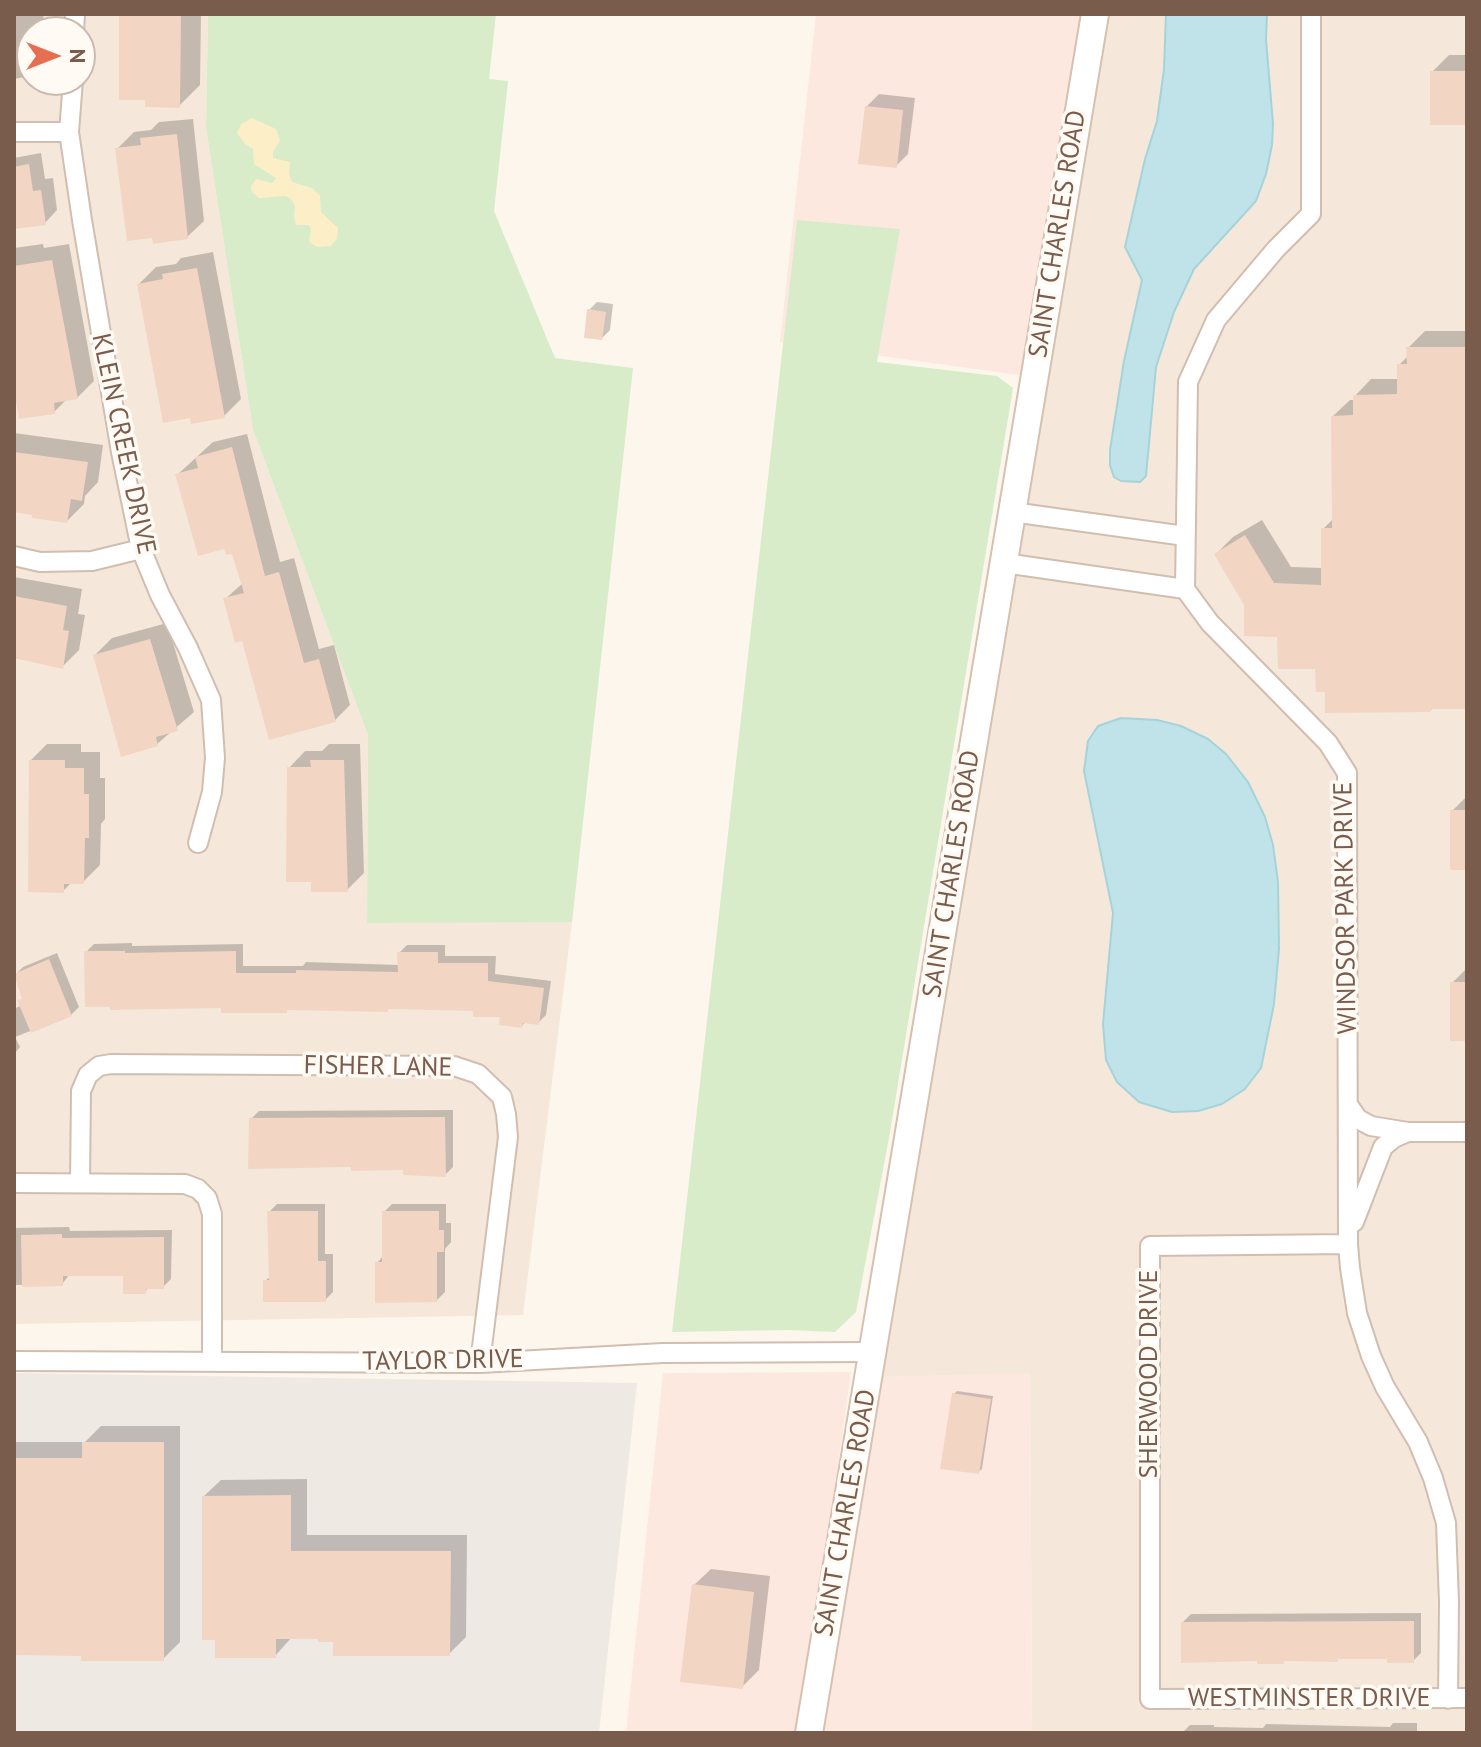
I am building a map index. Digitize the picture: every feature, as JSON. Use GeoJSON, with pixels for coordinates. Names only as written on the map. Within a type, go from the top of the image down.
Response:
{"type":"FeatureCollection","features":[{"type":"Feature","properties":{"kind":"street","name":"SAINT CHARLES ROAD"},"geometry":{"type":"LineString","coordinates":[[809,1733],[1095,14]]}},
{"type":"Feature","properties":{"kind":"street"},"geometry":{"type":"LineString","coordinates":[[1004,563],[1185,589],[1188,382],[1216,320],[1276,249],[1311,214],[1311,14]]}},
{"type":"Feature","properties":{"kind":"street","name":"KLEIN CREEK DRIVE"},"geometry":{"type":"LineString","coordinates":[[72,96],[69,132],[99,331],[141,549],[211,700],[212,792],[198,843]]}},
{"type":"Feature","properties":{"kind":"street"},"geometry":{"type":"LineString","coordinates":[[14,132],[69,132]]}},
{"type":"Feature","properties":{"kind":"street"},"geometry":{"type":"LineString","coordinates":[[1012,512],[1185,536]]}},
{"type":"Feature","properties":{"kind":"street"},"geometry":{"type":"LineString","coordinates":[[14,556],[40,562],[92,561],[141,549]]}},
{"type":"Feature","properties":{"kind":"street","name":"WINDSOR PARK DRIVE"},"geometry":{"type":"LineString","coordinates":[[1185,589],[1210,623],[1328,743],[1347,773],[1348,1244],[1357,1313],[1371,1356],[1385,1387],[1418,1442],[1433,1478],[1446,1523],[1448,1699]]}},
{"type":"Feature","properties":{"kind":"street","name":"FISHER LANE"},"geometry":{"type":"LineString","coordinates":[[80,1183],[81,1091],[88,1075],[99,1066],[454,1066],[478,1074],[502,1097],[508,1137],[480,1363]]}},
{"type":"Feature","properties":{"kind":"street"},"geometry":{"type":"LineString","coordinates":[[1349,1106],[1358,1119],[1371,1126],[1408,1132],[1467,1132]]}},
{"type":"Feature","properties":{"kind":"street"},"geometry":{"type":"LineString","coordinates":[[1348,1244],[1358,1208],[1383,1147],[1408,1132]]}},
{"type":"Feature","properties":{"kind":"street"},"geometry":{"type":"LineString","coordinates":[[14,1183],[185,1184],[198,1189],[207,1198],[212,1214],[212,1362]]}},
{"type":"Feature","properties":{"kind":"street","name":"SHERWOOD DRIVE"},"geometry":{"type":"LineString","coordinates":[[1150,1699],[1150,1246],[1348,1244]]}},
{"type":"Feature","properties":{"kind":"street","name":"TAYLOR DRIVE"},"geometry":{"type":"LineString","coordinates":[[14,1361],[480,1363],[663,1353],[873,1352]]}},
{"type":"Feature","properties":{"kind":"street","name":"WESTMINSTER DRIVE"},"geometry":{"type":"LineString","coordinates":[[1150,1699],[1467,1698]]}},
{"type":"Feature","properties":{"kind":"shaded area"},"geometry":{"type":"Polygon","coordinates":[[[14,14],[208,14],[206,128],[253,430],[368,735],[367,922],[572,922],[523,1315],[14,1324],[14,14]]]}},
{"type":"Feature","properties":{"kind":"shaded area"},"geometry":{"type":"Polygon","coordinates":[[[816,14],[1084,14],[1026,376],[780,342],[816,14]]]}},
{"type":"Feature","properties":{"kind":"shaded area"},"geometry":{"type":"Polygon","coordinates":[[[1101,14],[1467,14],[1467,1733],[1032,1733],[1030,1374],[881,1377],[1101,14]]]}},
{"type":"Feature","properties":{"kind":"shaded area"},"geometry":{"type":"Polygon","coordinates":[[[851,1372],[801,1733],[626,1733],[663,1373],[851,1372]]]}},
{"type":"Feature","properties":{"kind":"shaded area"},"geometry":{"type":"Polygon","coordinates":[[[14,1373],[637,1383],[599,1733],[14,1733],[14,1373]]]}},
{"type":"Feature","properties":{"kind":"shaded area"},"geometry":{"type":"Polygon","coordinates":[[[1030,1373],[1032,1733],[819,1733],[881,1377],[1030,1373]]]}},
{"type":"Feature","properties":{"kind":"green space"},"geometry":{"type":"Polygon","coordinates":[[[208,14],[496,14],[489,79],[508,81],[494,211],[555,358],[633,368],[572,922],[367,923],[368,735],[253,430],[206,128],[208,14]]]}},
{"type":"Feature","properties":{"kind":"green space"},"geometry":{"type":"Polygon","coordinates":[[[797,220],[900,229],[877,362],[997,376],[1013,388],[889,1138],[856,1312],[835,1332],[672,1332],[797,220]]]}},
{"type":"Feature","properties":{"kind":"sand"},"geometry":{"type":"Polygon","coordinates":[[[252,118],[276,129],[280,141],[273,158],[290,162],[292,182],[312,188],[320,196],[321,212],[338,228],[337,239],[331,246],[317,247],[309,242],[311,228],[296,225],[295,206],[290,198],[259,198],[252,192],[251,186],[256,179],[272,183],[276,178],[254,164],[253,149],[237,133],[241,124],[252,118]]]}},
{"type":"Feature","properties":{"kind":"water"},"geometry":{"type":"Polygon","coordinates":[[[1166,14],[1267,14],[1272,145],[1256,201],[1194,269],[1174,312],[1156,367],[1146,476],[1140,482],[1121,481],[1114,477],[1110,450],[1124,361],[1142,280],[1125,247],[1157,121],[1164,69],[1166,14]]]}},
{"type":"Feature","properties":{"kind":"water"},"geometry":{"type":"Polygon","coordinates":[[[1121,718],[1157,720],[1181,726],[1208,739],[1226,754],[1248,782],[1265,817],[1273,845],[1278,882],[1279,949],[1274,1004],[1261,1068],[1245,1089],[1222,1104],[1198,1111],[1172,1112],[1139,1102],[1117,1082],[1106,1060],[1103,1024],[1113,913],[1084,771],[1088,741],[1098,726],[1121,718]]]}},
{"type":"Feature","properties":{"kind":"building"},"geometry":{"type":"Polygon","coordinates":[[[119,14],[181,14],[180,108],[145,107],[145,100],[119,100],[119,14]]]}},
{"type":"Feature","properties":{"kind":"building"},"geometry":{"type":"Polygon","coordinates":[[[1430,71],[1467,71],[1467,125],[1430,125],[1430,71]]]}},
{"type":"Feature","properties":{"kind":"building"},"geometry":{"type":"Polygon","coordinates":[[[865,106],[903,110],[897,168],[858,164],[865,106]]]}},
{"type":"Feature","properties":{"kind":"building"},"geometry":{"type":"Polygon","coordinates":[[[177,134],[188,239],[153,244],[152,238],[127,241],[115,148],[141,145],[140,138],[177,134]]]}},
{"type":"Feature","properties":{"kind":"building"},"geometry":{"type":"Polygon","coordinates":[[[29,164],[33,191],[41,190],[46,225],[14,229],[14,167],[29,164]]]}},
{"type":"Feature","properties":{"kind":"building"},"geometry":{"type":"Polygon","coordinates":[[[52,260],[78,399],[54,403],[55,414],[19,419],[14,388],[14,266],[52,260]]]}},
{"type":"Feature","properties":{"kind":"building"},"geometry":{"type":"Polygon","coordinates":[[[197,268],[225,418],[191,424],[190,418],[163,423],[137,284],[163,279],[162,274],[197,268]]]}},
{"type":"Feature","properties":{"kind":"building"},"geometry":{"type":"Polygon","coordinates":[[[587,309],[606,312],[602,340],[584,338],[587,309]]]}},
{"type":"Feature","properties":{"kind":"building"},"geometry":{"type":"Polygon","coordinates":[[[1406,347],[1467,347],[1467,709],[1325,713],[1325,692],[1316,692],[1315,669],[1278,669],[1277,637],[1244,636],[1244,605],[1214,554],[1245,535],[1274,583],[1321,585],[1321,528],[1332,528],[1331,416],[1353,415],[1353,395],[1397,394],[1397,364],[1407,364],[1406,347]]]}},
{"type":"Feature","properties":{"kind":"building"},"geometry":{"type":"Polygon","coordinates":[[[232,447],[265,576],[279,572],[304,663],[319,659],[336,722],[269,740],[242,641],[235,643],[223,598],[244,593],[232,554],[226,555],[224,549],[198,556],[175,474],[198,468],[195,457],[232,447]]]}},
{"type":"Feature","properties":{"kind":"building"},"geometry":{"type":"Polygon","coordinates":[[[14,452],[88,462],[82,501],[71,499],[67,523],[14,512],[14,452]]]}},
{"type":"Feature","properties":{"kind":"building"},"geometry":{"type":"Polygon","coordinates":[[[14,596],[67,606],[63,630],[69,631],[63,669],[14,658],[14,596]]]}},
{"type":"Feature","properties":{"kind":"building"},"geometry":{"type":"Polygon","coordinates":[[[150,639],[178,731],[156,737],[158,746],[121,757],[93,655],[150,639]]]}},
{"type":"Feature","properties":{"kind":"building"},"geometry":{"type":"Polygon","coordinates":[[[29,760],[65,760],[65,768],[84,768],[84,794],[89,794],[89,838],[85,838],[84,884],[64,884],[64,893],[28,892],[29,760]]]}},
{"type":"Feature","properties":{"kind":"building"},"geometry":{"type":"Polygon","coordinates":[[[310,760],[344,760],[348,892],[311,892],[311,882],[286,882],[287,767],[311,767],[310,760]]]}},
{"type":"Feature","properties":{"kind":"building"},"geometry":{"type":"Polygon","coordinates":[[[1450,810],[1467,810],[1467,870],[1450,870],[1450,810]]]}},
{"type":"Feature","properties":{"kind":"building"},"geometry":{"type":"Polygon","coordinates":[[[84,951],[236,951],[236,973],[296,973],[296,970],[398,972],[397,952],[438,952],[438,963],[488,963],[488,981],[544,988],[539,1025],[523,1023],[522,1028],[499,1025],[500,1017],[473,1017],[473,1011],[388,1009],[388,1012],[287,1010],[287,1013],[221,1013],[221,1008],[110,1010],[110,1007],[85,1007],[84,951]]]}},
{"type":"Feature","properties":{"kind":"building"},"geometry":{"type":"Polygon","coordinates":[[[49,959],[72,1016],[31,1033],[17,1000],[22,999],[14,974],[49,959]]]}},
{"type":"Feature","properties":{"kind":"building"},"geometry":{"type":"Polygon","coordinates":[[[1450,982],[1467,982],[1467,1041],[1450,1041],[1450,982]]]}},
{"type":"Feature","properties":{"kind":"building"},"geometry":{"type":"Polygon","coordinates":[[[445,1117],[446,1177],[403,1175],[403,1170],[351,1171],[351,1167],[248,1169],[249,1118],[445,1117]]]}},
{"type":"Feature","properties":{"kind":"building"},"geometry":{"type":"Polygon","coordinates":[[[267,1211],[318,1211],[318,1261],[326,1261],[326,1302],[263,1302],[263,1280],[269,1280],[267,1211]]]}},
{"type":"Feature","properties":{"kind":"building"},"geometry":{"type":"Polygon","coordinates":[[[382,1211],[439,1211],[439,1230],[444,1230],[444,1252],[437,1252],[437,1302],[375,1303],[375,1262],[382,1262],[382,1211]]]}},
{"type":"Feature","properties":{"kind":"building"},"geometry":{"type":"Polygon","coordinates":[[[62,1234],[62,1238],[164,1237],[164,1289],[146,1289],[146,1294],[123,1294],[123,1276],[63,1276],[63,1286],[22,1287],[21,1235],[62,1234]]]}},
{"type":"Feature","properties":{"kind":"building"},"geometry":{"type":"Polygon","coordinates":[[[952,1393],[991,1399],[979,1474],[940,1469],[952,1393]]]}},
{"type":"Feature","properties":{"kind":"building"},"geometry":{"type":"Polygon","coordinates":[[[82,1442],[164,1442],[164,1661],[81,1661],[81,1656],[14,1655],[14,1458],[82,1458],[82,1442]]]}},
{"type":"Feature","properties":{"kind":"building"},"geometry":{"type":"Polygon","coordinates":[[[291,1495],[291,1551],[451,1551],[450,1656],[333,1656],[333,1642],[276,1639],[276,1658],[215,1658],[215,1640],[202,1640],[202,1496],[291,1495]]]}},
{"type":"Feature","properties":{"kind":"building"},"geometry":{"type":"Polygon","coordinates":[[[692,1584],[754,1592],[743,1689],[680,1682],[692,1584]]]}},
{"type":"Feature","properties":{"kind":"building"},"geometry":{"type":"Polygon","coordinates":[[[1414,1621],[1414,1663],[1387,1663],[1387,1659],[1338,1659],[1338,1662],[1284,1661],[1284,1664],[1257,1664],[1257,1661],[1181,1663],[1181,1622],[1414,1621]]]}}]}
